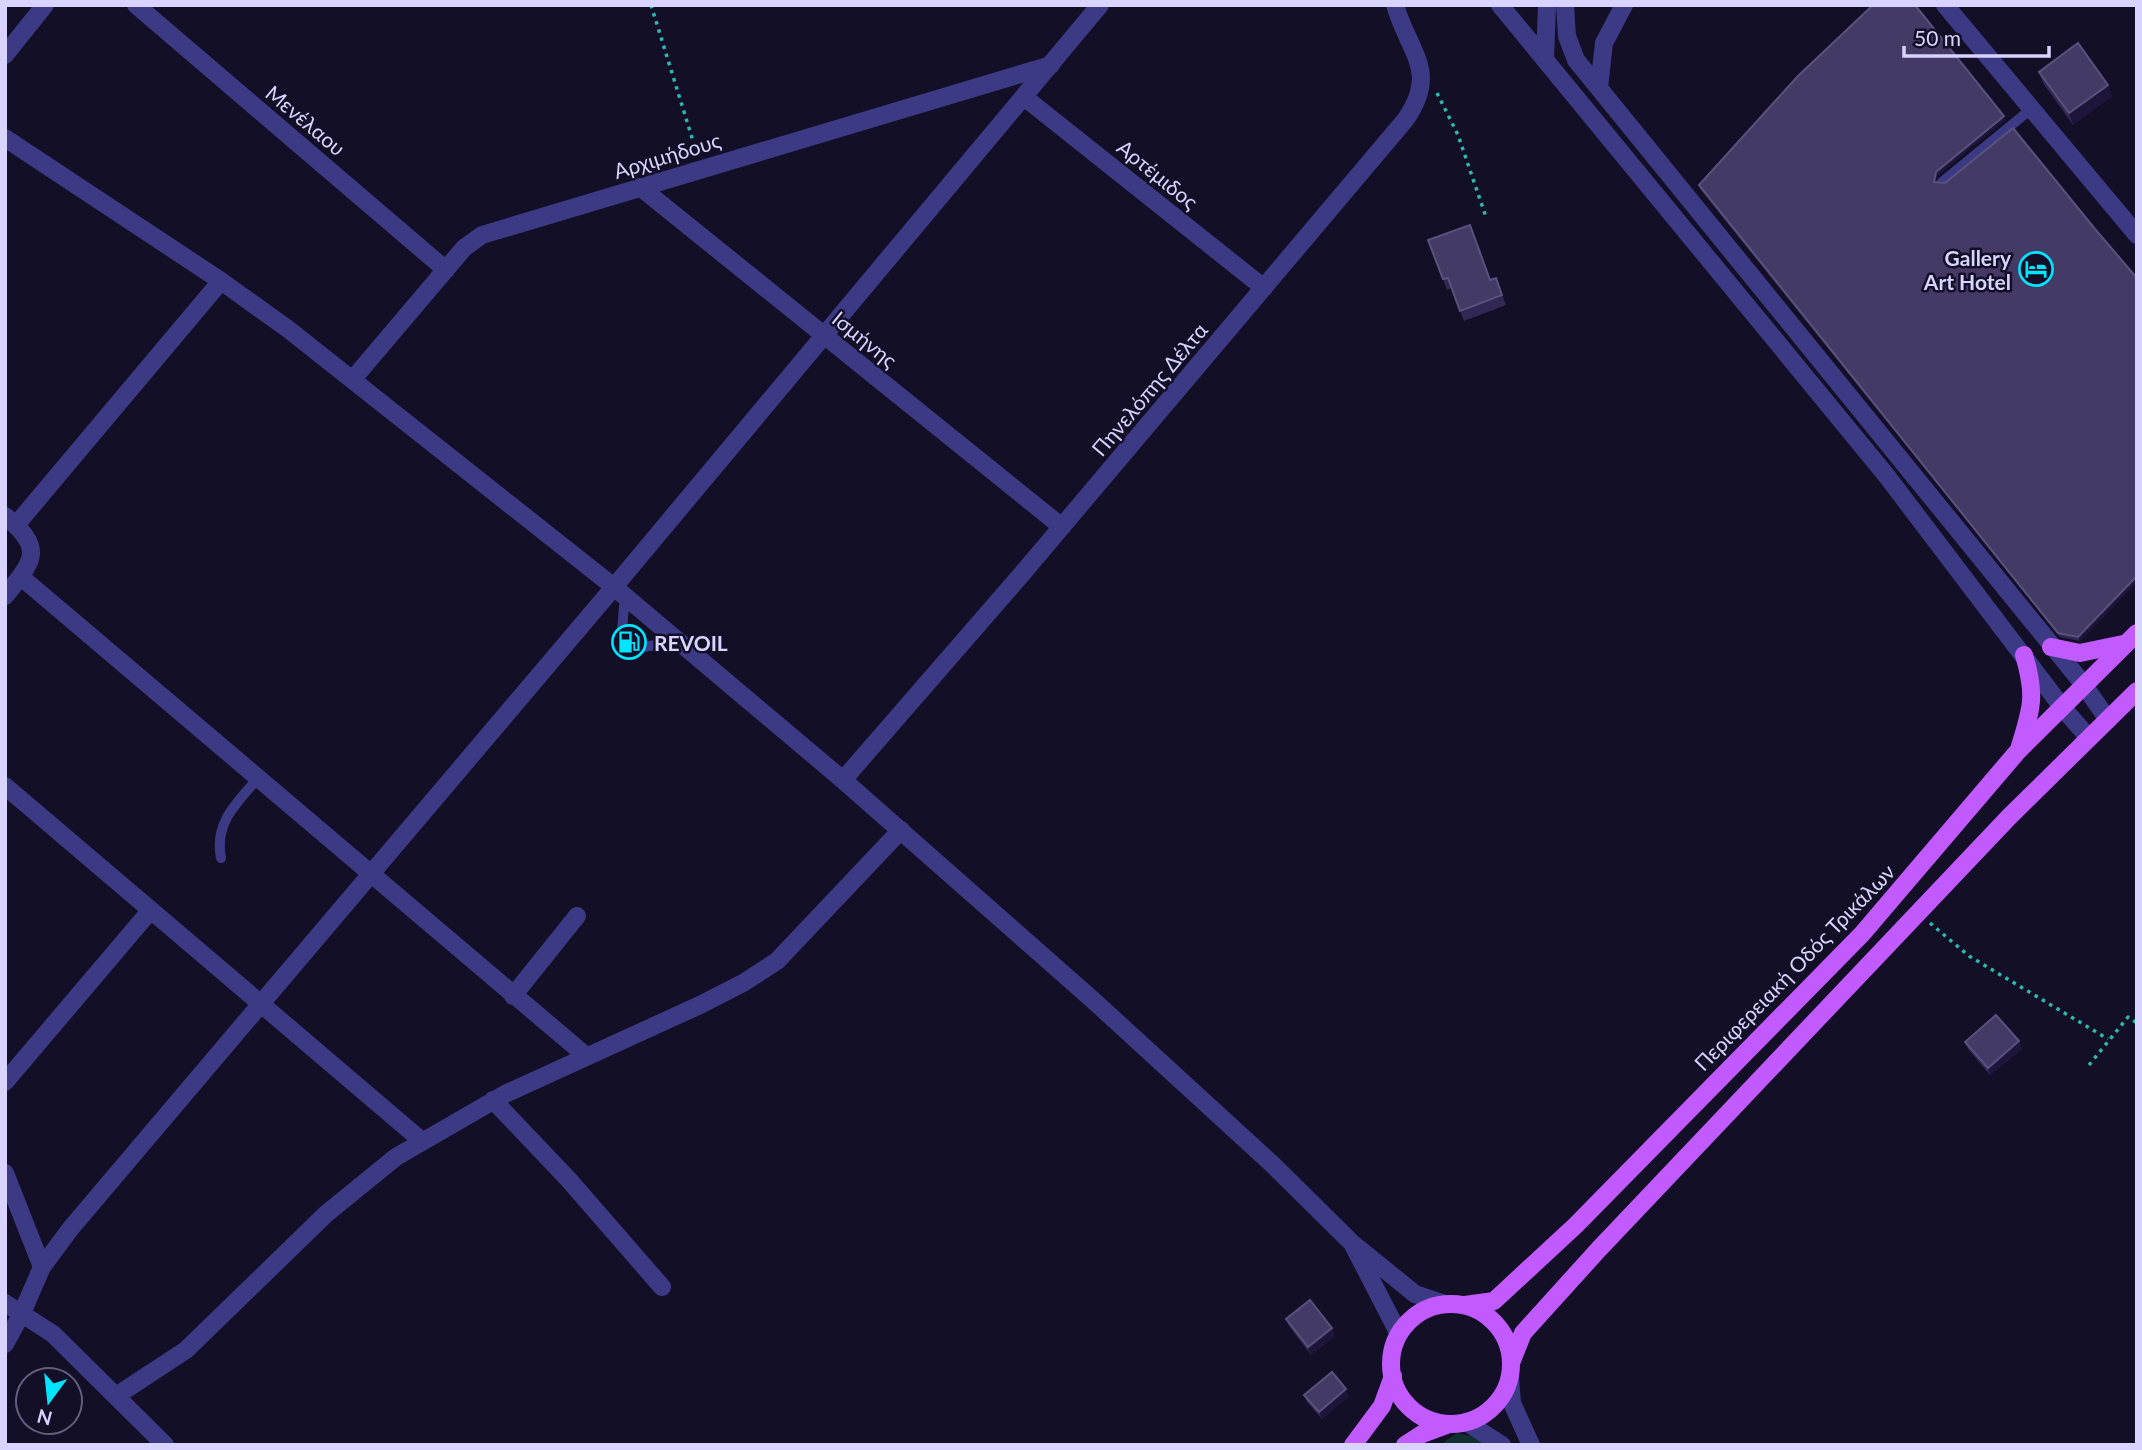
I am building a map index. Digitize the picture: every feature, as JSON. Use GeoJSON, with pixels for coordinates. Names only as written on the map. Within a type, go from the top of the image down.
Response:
{"type":"FeatureCollection","features":[{"type":"Feature","properties":{"kind":"main road"},"geometry":{"type":"LineString","coordinates":[[2051,647],[2089,653],[2132,638]]}},
{"type":"Feature","properties":{"kind":"main road","name":"Περιφερειακή Οδός Τρικάλων"},"geometry":{"type":"LineString","coordinates":[[1465,1306],[1494,1301],[1576,1224],[1862,934],[2018,751],[2132,638]]}},
{"type":"Feature","properties":{"kind":"main road"},"geometry":{"type":"LineString","coordinates":[[2018,751],[2032,711],[2034,694],[2024,655]]}},
{"type":"Feature","properties":{"kind":"main road"},"geometry":{"type":"LineString","coordinates":[[1405,1445],[1422,1434],[1457,1423],[1494,1406],[1511,1370],[1523,1333],[1918,913],[2137,691]]}},
{"type":"Feature","properties":{"kind":"main road"},"geometry":{"type":"LineString","coordinates":[[1457,1423],[1418,1414],[1397,1389],[1391,1357],[1399,1335],[1415,1315],[1445,1304],[1465,1306],[1491,1318],[1502,1331],[1511,1370]]}},
{"type":"Feature","properties":{"kind":"main road"},"geometry":{"type":"LineString","coordinates":[[1353,1445],[1382,1406],[1393,1376]]}},
{"type":"Feature","properties":{"kind":"street","name":"Μενέλαου"},"geometry":{"type":"LineString","coordinates":[[136,5],[446,270]]}},
{"type":"Feature","properties":{"kind":"street"},"geometry":{"type":"LineString","coordinates":[[5,1345],[42,1267],[71,1228],[371,873],[620,591],[824,336],[1100,5]]}},
{"type":"Feature","properties":{"kind":"street"},"geometry":{"type":"LineString","coordinates":[[1395,5],[1423,82]]}},
{"type":"Feature","properties":{"kind":"street"},"geometry":{"type":"LineString","coordinates":[[1500,5],[1886,475],[2062,707],[2089,737]]}},
{"type":"Feature","properties":{"kind":"street"},"geometry":{"type":"LineString","coordinates":[[1545,59],[1547,5]]}},
{"type":"Feature","properties":{"kind":"street"},"geometry":{"type":"LineString","coordinates":[[1565,5],[1570,47],[1576,60],[2084,685],[2108,720]]}},
{"type":"Feature","properties":{"kind":"street"},"geometry":{"type":"LineString","coordinates":[[1599,88],[1604,43],[1625,5]]}},
{"type":"Feature","properties":{"kind":"street"},"geometry":{"type":"LineString","coordinates":[[1945,5],[2137,235]]}},
{"type":"Feature","properties":{"kind":"street"},"geometry":{"type":"LineString","coordinates":[[5,55],[43,6]]}},
{"type":"Feature","properties":{"kind":"street","name":"Αρχιμήδους"},"geometry":{"type":"LineString","coordinates":[[354,379],[464,248],[482,235],[1051,65]]}},
{"type":"Feature","properties":{"kind":"street","name":"Πηνελόπης Δέλτα"},"geometry":{"type":"LineString","coordinates":[[843,780],[1062,527],[1406,119],[1418,102],[1423,82]]}},
{"type":"Feature","properties":{"kind":"street","name":"Αρτέμιδος"},"geometry":{"type":"LineString","coordinates":[[1024,97],[1264,288]]}},
{"type":"Feature","properties":{"kind":"street"},"geometry":{"type":"LineString","coordinates":[[5,138],[221,281],[354,379],[620,591],[901,830],[1104,1010],[1271,1163],[1352,1243],[1415,1294],[1445,1304]]}},
{"type":"Feature","properties":{"kind":"street","name":"Ισμήνης"},"geometry":{"type":"LineString","coordinates":[[640,187],[1062,527]]}},
{"type":"Feature","properties":{"kind":"street"},"geometry":{"type":"LineString","coordinates":[[5,596],[31,562],[34,548],[11,520],[221,281]]}},
{"type":"Feature","properties":{"kind":"street"},"geometry":{"type":"LineString","coordinates":[[21,577],[585,1055]]}},
{"type":"Feature","properties":{"kind":"street"},"geometry":{"type":"LineString","coordinates":[[5,786],[422,1141]]}},
{"type":"Feature","properties":{"kind":"street"},"geometry":{"type":"LineString","coordinates":[[116,1396],[186,1350],[326,1214],[371,1176],[422,1141],[493,1100],[585,1055],[700,1005],[743,983],[777,961],[901,830]]}},
{"type":"Feature","properties":{"kind":"street"},"geometry":{"type":"LineString","coordinates":[[5,1082],[150,911]]}},
{"type":"Feature","properties":{"kind":"street"},"geometry":{"type":"LineString","coordinates":[[513,996],[578,916]]}},
{"type":"Feature","properties":{"kind":"street"},"geometry":{"type":"LineString","coordinates":[[493,1100],[569,1180],[662,1287]]}},
{"type":"Feature","properties":{"kind":"street"},"geometry":{"type":"LineString","coordinates":[[5,1174],[42,1267]]}},
{"type":"Feature","properties":{"kind":"street"},"geometry":{"type":"LineString","coordinates":[[1352,1243],[1399,1335]]}},
{"type":"Feature","properties":{"kind":"street"},"geometry":{"type":"LineString","coordinates":[[5,1303],[52,1334],[165,1445]]}},
{"type":"Feature","properties":{"kind":"street"},"geometry":{"type":"LineString","coordinates":[[1511,1370],[1512,1403],[1531,1445]]}},
{"type":"Feature","properties":{"kind":"street"},"geometry":{"type":"LineString","coordinates":[[1457,1423],[1502,1445]]}},
{"type":"Feature","properties":{"kind":"lane"},"geometry":{"type":"LineString","coordinates":[[1942,182],[2031,109]]}},
{"type":"Feature","properties":{"kind":"lane"},"geometry":{"type":"LineString","coordinates":[[620,591],[622,630],[644,647],[679,641]]}},
{"type":"Feature","properties":{"kind":"lane"},"geometry":{"type":"LineString","coordinates":[[221,858],[217,840],[225,820],[259,777]]}},
{"type":"Feature","properties":{"kind":"path"},"geometry":{"type":"LineString","coordinates":[[650,5],[702,168]]}},
{"type":"Feature","properties":{"kind":"path"},"geometry":{"type":"LineString","coordinates":[[1423,82],[1441,97],[1447,109],[1486,217]]}},
{"type":"Feature","properties":{"kind":"path"},"geometry":{"type":"LineString","coordinates":[[1918,913],[1969,956],[2108,1039]]}},
{"type":"Feature","properties":{"kind":"path"},"geometry":{"type":"LineString","coordinates":[[2089,1065],[2128,1017],[2137,1023]]}},
{"type":"Feature","properties":{"kind":"green space"},"geometry":{"type":"Polygon","coordinates":[[[1457,1433],[1489,1440],[1493,1445],[1440,1445],[1457,1433]]]}},
{"type":"Feature","properties":{"kind":"building"},"geometry":{"type":"Polygon","coordinates":[[[1873,5],[1915,5],[2004,116],[1936,172],[1934,182],[1945,183],[2013,128],[2137,278],[2137,576],[2078,637],[2058,633],[1699,185],[1798,76],[1873,5]]]}},
{"type":"Feature","properties":{"kind":"building"},"geometry":{"type":"Polygon","coordinates":[[[2078,43],[2108,85],[2069,113],[2039,72],[2078,43]]]}},
{"type":"Feature","properties":{"kind":"building"},"geometry":{"type":"Polygon","coordinates":[[[1470,225],[1490,280],[1496,278],[1502,295],[1460,311],[1448,278],[1443,279],[1428,240],[1470,225]]]}},
{"type":"Feature","properties":{"kind":"building"},"geometry":{"type":"Polygon","coordinates":[[[1996,1015],[2019,1041],[1988,1068],[1965,1042],[1996,1015]]]}},
{"type":"Feature","properties":{"kind":"building"},"geometry":{"type":"Polygon","coordinates":[[[1310,1300],[1332,1328],[1308,1347],[1286,1319],[1310,1300]]]}},
{"type":"Feature","properties":{"kind":"building"},"geometry":{"type":"Polygon","coordinates":[[[1332,1372],[1346,1389],[1319,1412],[1304,1395],[1332,1372]]]}},
{"type":"Feature","properties":{"kind":"place","name":"Gallery Art Hotel"},"geometry":{"type":"Point","coordinates":[2036,269]}},
{"type":"Feature","properties":{"kind":"place","name":"REVOIL"},"geometry":{"type":"Point","coordinates":[629,642]}}]}
